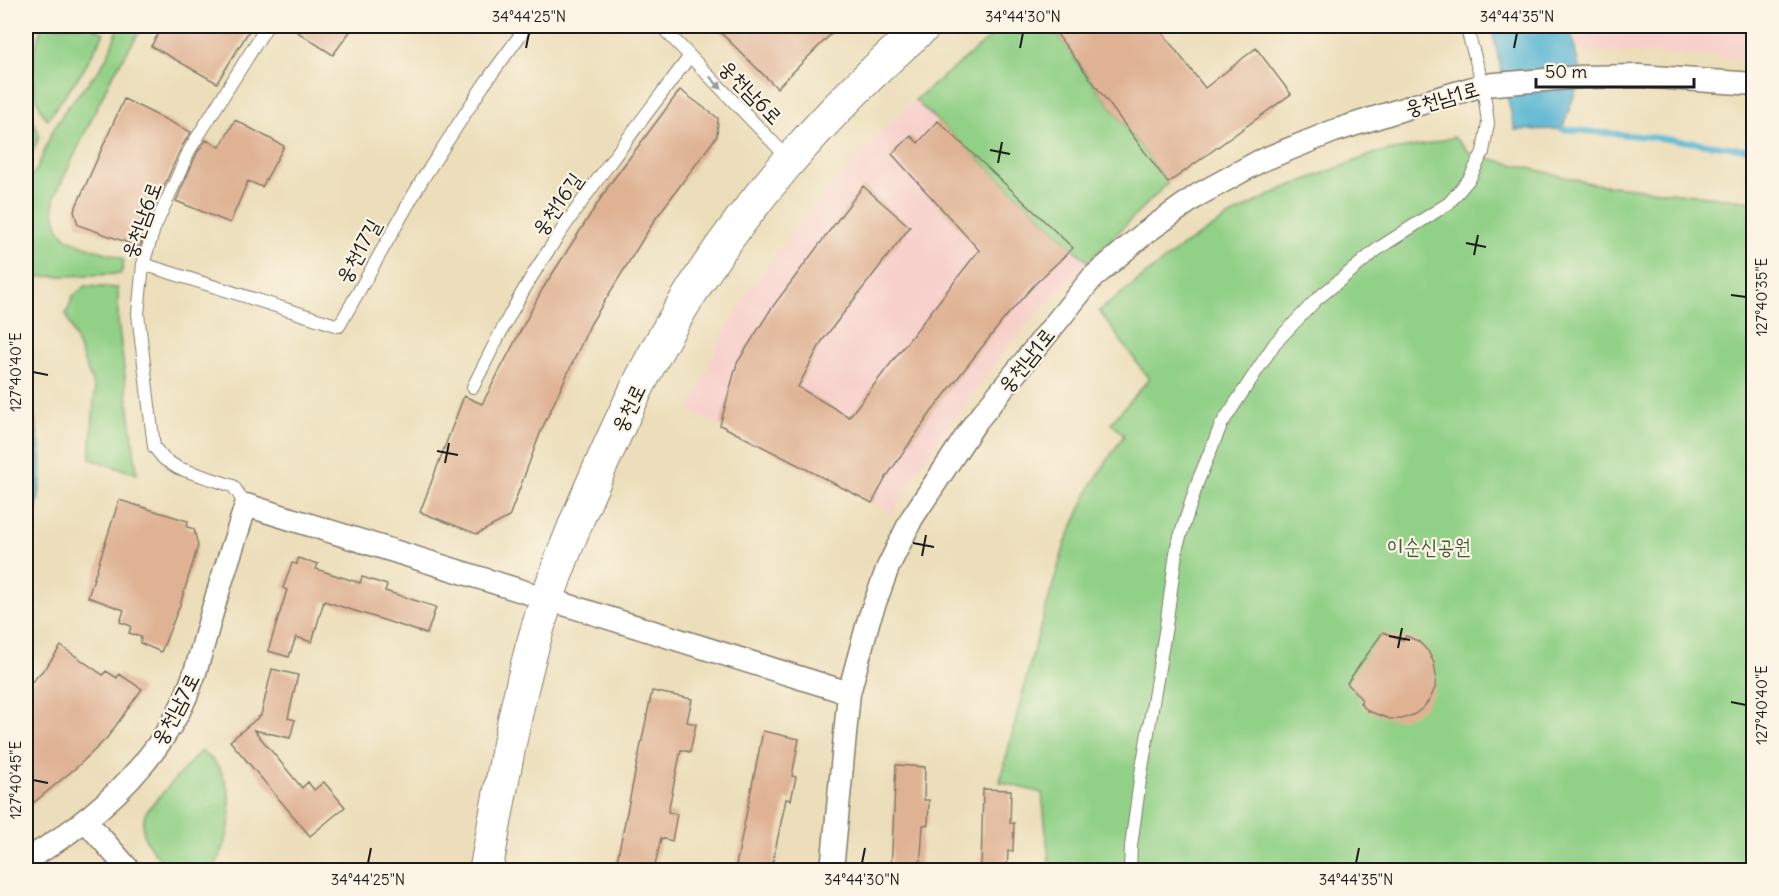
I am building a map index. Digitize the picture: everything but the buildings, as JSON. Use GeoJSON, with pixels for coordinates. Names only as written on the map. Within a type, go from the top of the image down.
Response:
{"type":"FeatureCollection","features":[{"type":"Feature","properties":{"kind":"street","name":"웅천로"},"geometry":{"type":"LineString","coordinates":[[486,870],[530,654],[561,558],[608,449],[670,327],[709,267],[789,159],[882,62],[924,26]]}},
{"type":"Feature","properties":{"kind":"street","name":"웅천남1로"},"geometry":{"type":"LineString","coordinates":[[832,870],[849,693],[869,619],[888,567],[912,518],[975,423],[1092,278],[1145,233],[1198,195],[1260,161],[1334,131],[1422,103],[1490,85],[1581,77],[1639,76],[1754,84]]}},
{"type":"Feature","properties":{"kind":"street"},"geometry":{"type":"LineString","coordinates":[[246,505],[849,693]]}},
{"type":"Feature","properties":{"kind":"street","name":"웅천남7로"},"geometry":{"type":"LineString","coordinates":[[26,860],[86,821],[140,769],[160,742],[178,712],[197,667],[246,505]]}},
{"type":"Feature","properties":{"kind":"street"},"geometry":{"type":"LineString","coordinates":[[86,821],[129,870]]}},
{"type":"Feature","properties":{"kind":"lane","name":"웅천남6로"},"geometry":{"type":"LineString","coordinates":[[246,505],[233,486],[178,468],[164,459],[154,447],[138,314],[143,264],[154,229],[190,149],[267,26]]}},
{"type":"Feature","properties":{"kind":"lane","name":"웅천17길"},"geometry":{"type":"LineString","coordinates":[[143,264],[339,326],[422,180],[483,86],[527,26]]}},
{"type":"Feature","properties":{"kind":"lane","name":"웅천남6로"},"geometry":{"type":"LineString","coordinates":[[661,26],[789,159]]}},
{"type":"Feature","properties":{"kind":"lane"},"geometry":{"type":"LineString","coordinates":[[1130,870],[1140,780],[1177,546],[1198,481],[1221,424],[1275,343],[1317,299],[1379,248],[1449,203],[1470,178],[1483,152],[1488,123],[1490,85],[1466,26]]}},
{"type":"Feature","properties":{"kind":"lane","name":"웅천16길"},"geometry":{"type":"LineString","coordinates":[[473,387],[506,322],[546,253],[690,56]]}},
{"type":"Feature","properties":{"kind":"shaded area"},"geometry":{"type":"Polygon","coordinates":[[[1574,26],[1753,26],[1753,61],[1712,56],[1579,51],[1574,26]]]}},
{"type":"Feature","properties":{"kind":"shaded area"},"geometry":{"type":"Polygon","coordinates":[[[915,100],[1088,262],[1020,331],[921,464],[893,513],[690,411],[717,346],[750,287],[825,193],[882,130],[915,100]]]}},
{"type":"Feature","properties":{"kind":"green space"},"geometry":{"type":"Polygon","coordinates":[[[42,26],[91,26],[104,33],[84,69],[47,120],[36,96],[32,74],[42,26]]]}},
{"type":"Feature","properties":{"kind":"green space"},"geometry":{"type":"Polygon","coordinates":[[[119,26],[143,26],[111,78],[54,198],[54,213],[57,224],[66,237],[119,257],[124,261],[122,271],[120,274],[32,277],[26,275],[26,183],[37,169],[52,132],[66,109],[99,70],[108,55],[119,26]]]}},
{"type":"Feature","properties":{"kind":"green space"},"geometry":{"type":"Polygon","coordinates":[[[1004,26],[1051,26],[1168,183],[1088,262],[915,100],[1004,26]]]}},
{"type":"Feature","properties":{"kind":"green space"},"geometry":{"type":"Polygon","coordinates":[[[26,102],[39,135],[26,165],[26,102]]]}},
{"type":"Feature","properties":{"kind":"green space","name":"이순신공원"},"geometry":{"type":"Polygon","coordinates":[[[1454,137],[1471,154],[1594,184],[1753,201],[1753,870],[1050,870],[1042,793],[1000,782],[1033,652],[1066,541],[1092,484],[1124,435],[1111,423],[1149,379],[1099,311],[1181,247],[1230,216],[1280,190],[1376,153],[1429,144],[1454,137]]]}},
{"type":"Feature","properties":{"kind":"green space"},"geometry":{"type":"Polygon","coordinates":[[[85,286],[118,288],[118,321],[137,474],[90,459],[95,390],[66,314],[73,297],[85,286]]]}},
{"type":"Feature","properties":{"kind":"green space"},"geometry":{"type":"Polygon","coordinates":[[[201,751],[214,762],[223,775],[228,791],[230,807],[226,841],[212,870],[169,870],[152,850],[144,836],[144,820],[147,810],[201,751]]]}},
{"type":"Feature","properties":{"kind":"water"},"geometry":{"type":"Polygon","coordinates":[[[1491,26],[1570,26],[1581,77],[1562,129],[1515,130],[1491,26]]]}},
{"type":"Feature","properties":{"kind":"water"},"geometry":{"type":"Polygon","coordinates":[[[26,392],[38,432],[41,468],[37,505],[26,545],[26,392]]]}},
{"type":"Feature","properties":{"kind":"waterway"},"geometry":{"type":"LineString","coordinates":[[1562,129],[1754,150]]}}]}
